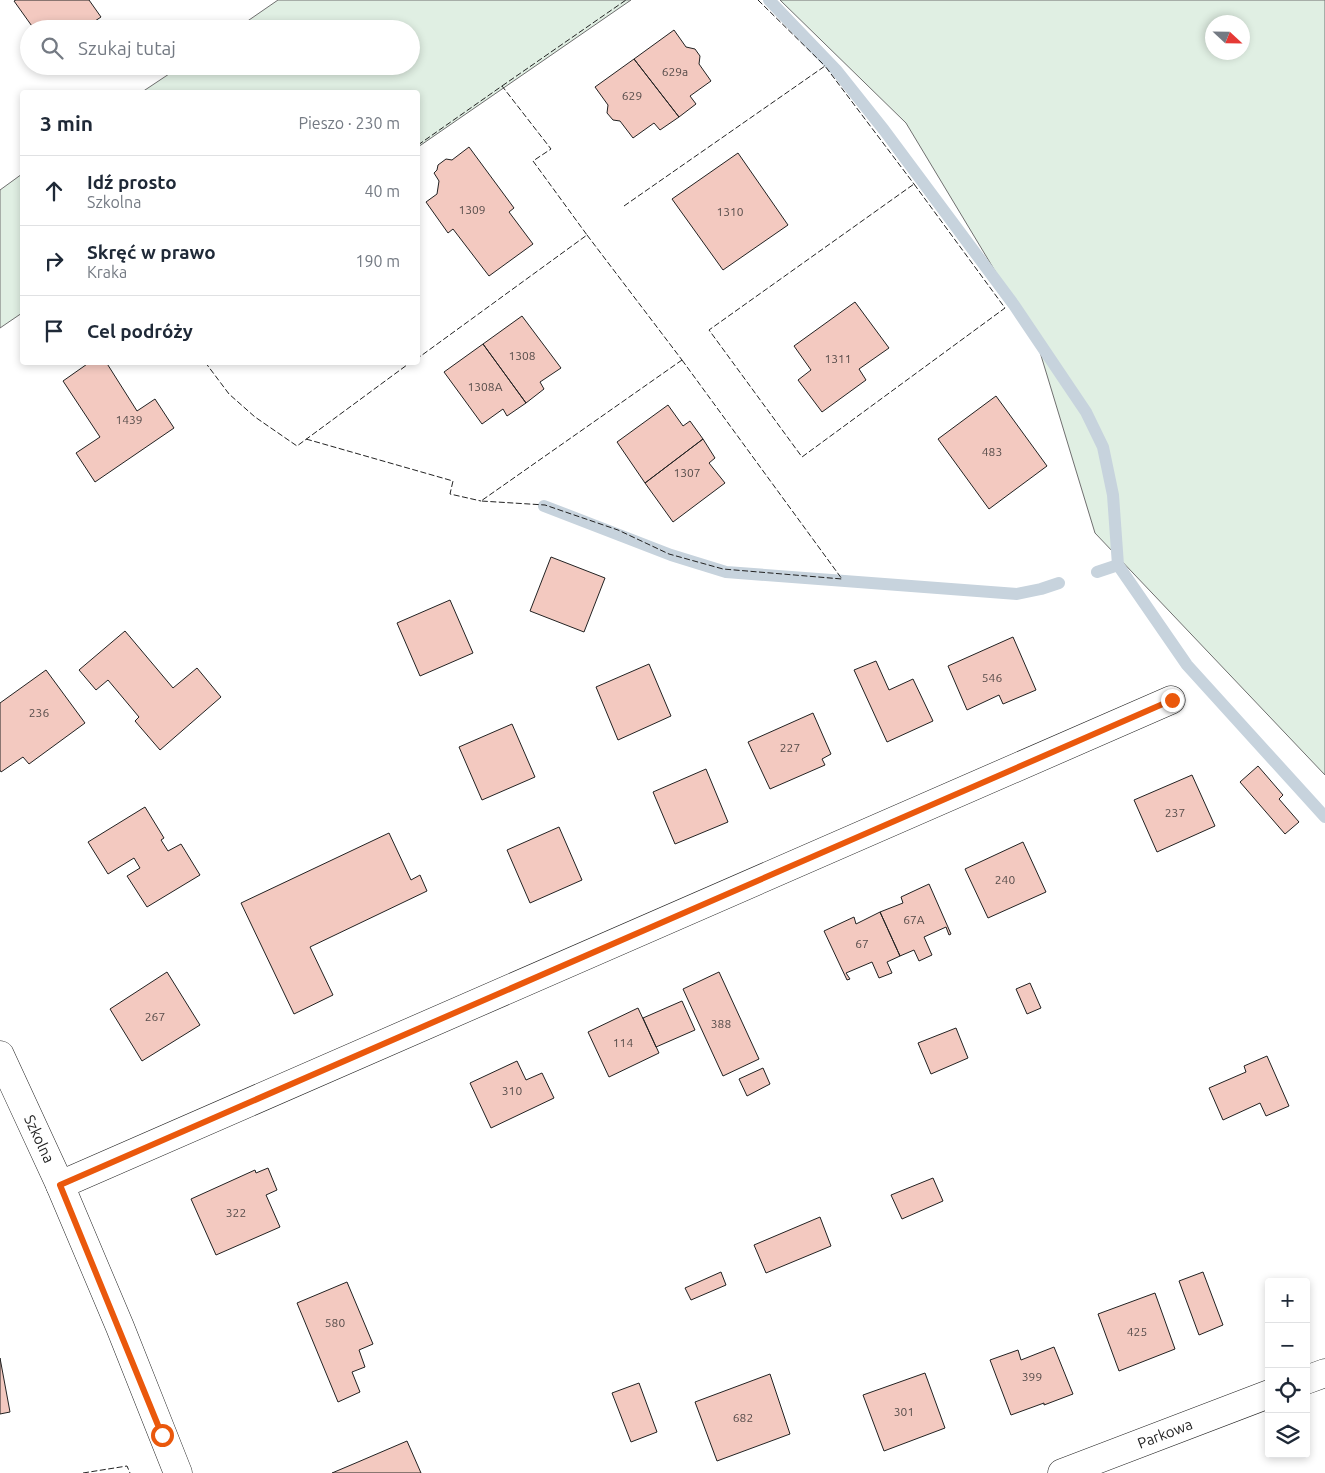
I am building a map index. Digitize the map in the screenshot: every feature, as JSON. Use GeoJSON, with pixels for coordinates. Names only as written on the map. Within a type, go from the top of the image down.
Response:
{"type":"FeatureCollection","features":[{"type":"Feature","properties":{"kind":"street"},"geometry":{"type":"LineString","coordinates":[[60,1185],[1172,700]]}},
{"type":"Feature","properties":{"kind":"street","name":"Szkolna"},"geometry":{"type":"LineString","coordinates":[[0,1055],[60,1185],[120,1327],[178,1473]]}},
{"type":"Feature","properties":{"kind":"street"},"geometry":{"type":"LineString","coordinates":[[1310,1379],[1325,1373]]}},
{"type":"Feature","properties":{"kind":"street","name":"Parkowa"},"geometry":{"type":"LineString","coordinates":[[1062,1473],[1265,1396]]}},
{"type":"Feature","properties":{"kind":"green space"},"geometry":{"type":"Polygon","coordinates":[[[278,0],[631,0],[420,146],[420,90],[145,90],[168,75],[420,75],[420,20],[249,20],[278,0]]]}},
{"type":"Feature","properties":{"kind":"green space"},"geometry":{"type":"Polygon","coordinates":[[[780,0],[1325,0],[1325,775],[1095,533],[1036,339],[906,123],[780,0]]]}},
{"type":"Feature","properties":{"kind":"green space"},"geometry":{"type":"Polygon","coordinates":[[[20,175],[20,314],[0,328],[0,190],[20,175]]]}},
{"type":"Feature","properties":{"kind":"building"},"geometry":{"type":"Polygon","coordinates":[[[89,0],[101,17],[96,20],[28,20],[14,1],[89,0]]]}},
{"type":"Feature","properties":{"kind":"building"},"geometry":{"type":"Polygon","coordinates":[[[674,30],[686,47],[695,49],[700,56],[699,64],[711,81],[690,96],[696,104],[679,117],[634,59],[674,30]]]}},
{"type":"Feature","properties":{"kind":"building"},"geometry":{"type":"Polygon","coordinates":[[[634,59],[679,117],[660,130],[654,123],[633,138],[620,121],[613,120],[607,113],[608,105],[595,87],[634,59]]]}},
{"type":"Feature","properties":{"kind":"building"},"geometry":{"type":"Polygon","coordinates":[[[469,147],[514,208],[509,212],[533,244],[489,276],[453,229],[448,233],[426,202],[437,194],[439,181],[434,173],[438,165],[446,159],[452,160],[469,147]]]}},
{"type":"Feature","properties":{"kind":"building"},"geometry":{"type":"Polygon","coordinates":[[[738,153],[788,225],[723,270],[672,199],[738,153]]]}},
{"type":"Feature","properties":{"kind":"building"},"geometry":{"type":"Polygon","coordinates":[[[855,302],[889,348],[859,369],[866,380],[822,412],[798,380],[811,370],[794,346],[855,302]]]}},
{"type":"Feature","properties":{"kind":"building"},"geometry":{"type":"Polygon","coordinates":[[[522,316],[561,368],[540,382],[544,389],[526,403],[483,344],[522,316]]]}},
{"type":"Feature","properties":{"kind":"building"},"geometry":{"type":"Polygon","coordinates":[[[483,344],[526,403],[507,416],[503,409],[482,424],[444,372],[483,344]]]}},
{"type":"Feature","properties":{"kind":"building"},"geometry":{"type":"Polygon","coordinates":[[[86,365],[108,365],[137,411],[155,399],[174,428],[95,482],[76,453],[100,437],[63,381],[86,365]]]}},
{"type":"Feature","properties":{"kind":"building"},"geometry":{"type":"Polygon","coordinates":[[[996,396],[1047,466],[989,509],[938,439],[996,396]]]}},
{"type":"Feature","properties":{"kind":"building"},"geometry":{"type":"Polygon","coordinates":[[[668,405],[683,426],[690,421],[703,439],[645,483],[617,442],[668,405]]]}},
{"type":"Feature","properties":{"kind":"building"},"geometry":{"type":"Polygon","coordinates":[[[703,439],[715,458],[709,463],[725,483],[673,522],[645,483],[703,439]]]}},
{"type":"Feature","properties":{"kind":"building"},"geometry":{"type":"Polygon","coordinates":[[[551,557],[605,578],[584,632],[530,611],[551,557]]]}},
{"type":"Feature","properties":{"kind":"building"},"geometry":{"type":"Polygon","coordinates":[[[450,600],[473,653],[420,676],[397,623],[450,600]]]}},
{"type":"Feature","properties":{"kind":"building"},"geometry":{"type":"Polygon","coordinates":[[[125,631],[173,688],[197,668],[221,697],[160,750],[135,721],[139,717],[108,680],[96,690],[79,670],[125,631]]]}},
{"type":"Feature","properties":{"kind":"building"},"geometry":{"type":"Polygon","coordinates":[[[1013,637],[1036,690],[1003,704],[999,695],[967,710],[948,666],[1013,637]]]}},
{"type":"Feature","properties":{"kind":"building"},"geometry":{"type":"Polygon","coordinates":[[[876,661],[889,690],[913,679],[933,721],[887,742],[854,670],[876,661]]]}},
{"type":"Feature","properties":{"kind":"building"},"geometry":{"type":"Polygon","coordinates":[[[649,664],[671,716],[618,740],[596,687],[649,664]]]}},
{"type":"Feature","properties":{"kind":"building"},"geometry":{"type":"Polygon","coordinates":[[[46,670],[85,723],[29,764],[23,757],[1,772],[0,703],[46,670]]]}},
{"type":"Feature","properties":{"kind":"building"},"geometry":{"type":"Polygon","coordinates":[[[813,713],[831,754],[822,759],[825,765],[770,789],[748,742],[813,713]]]}},
{"type":"Feature","properties":{"kind":"building"},"geometry":{"type":"Polygon","coordinates":[[[512,724],[535,777],[482,800],[459,747],[512,724]]]}},
{"type":"Feature","properties":{"kind":"building"},"geometry":{"type":"Polygon","coordinates":[[[1258,766],[1283,795],[1279,799],[1299,822],[1285,834],[1240,782],[1258,766]]]}},
{"type":"Feature","properties":{"kind":"building"},"geometry":{"type":"Polygon","coordinates":[[[706,769],[728,822],[675,844],[653,792],[706,769]]]}},
{"type":"Feature","properties":{"kind":"building"},"geometry":{"type":"Polygon","coordinates":[[[1192,775],[1215,826],[1157,852],[1134,800],[1192,775]]]}},
{"type":"Feature","properties":{"kind":"building"},"geometry":{"type":"Polygon","coordinates":[[[145,807],[164,838],[161,840],[168,851],[181,844],[200,875],[147,907],[127,876],[140,868],[134,858],[108,874],[88,842],[145,807]]]}},
{"type":"Feature","properties":{"kind":"building"},"geometry":{"type":"Polygon","coordinates":[[[559,827],[582,880],[530,903],[507,850],[559,827]]]}},
{"type":"Feature","properties":{"kind":"building"},"geometry":{"type":"Polygon","coordinates":[[[389,833],[411,880],[420,875],[427,891],[310,947],[333,995],[294,1014],[241,903],[389,833]]]}},
{"type":"Feature","properties":{"kind":"building"},"geometry":{"type":"Polygon","coordinates":[[[1023,842],[1046,892],[988,918],[965,869],[1023,842]]]}},
{"type":"Feature","properties":{"kind":"building"},"geometry":{"type":"Polygon","coordinates":[[[929,884],[951,934],[949,935],[946,927],[924,937],[932,955],[919,961],[914,950],[900,956],[880,912],[903,903],[901,897],[929,884]]]}},
{"type":"Feature","properties":{"kind":"building"},"geometry":{"type":"Polygon","coordinates":[[[880,912],[900,956],[887,962],[892,973],[879,978],[872,962],[846,973],[850,979],[847,980],[824,931],[854,917],[856,924],[880,912]]]}},
{"type":"Feature","properties":{"kind":"building"},"geometry":{"type":"Polygon","coordinates":[[[167,972],[200,1025],[142,1061],[110,1009],[167,972]]]}},
{"type":"Feature","properties":{"kind":"building"},"geometry":{"type":"Polygon","coordinates":[[[719,972],[759,1059],[723,1076],[683,989],[719,972]]]}},
{"type":"Feature","properties":{"kind":"building"},"geometry":{"type":"Polygon","coordinates":[[[1030,983],[1041,1008],[1027,1014],[1016,989],[1030,983]]]}},
{"type":"Feature","properties":{"kind":"building"},"geometry":{"type":"Polygon","coordinates":[[[682,1001],[695,1030],[656,1047],[643,1018],[682,1001]]]}},
{"type":"Feature","properties":{"kind":"building"},"geometry":{"type":"Polygon","coordinates":[[[638,1008],[659,1053],[609,1077],[588,1032],[638,1008]]]}},
{"type":"Feature","properties":{"kind":"building"},"geometry":{"type":"Polygon","coordinates":[[[956,1028],[968,1058],[931,1074],[918,1043],[956,1028]]]}},
{"type":"Feature","properties":{"kind":"building"},"geometry":{"type":"Polygon","coordinates":[[[1267,1056],[1289,1106],[1266,1116],[1260,1103],[1223,1120],[1209,1088],[1246,1072],[1244,1066],[1267,1056]]]}},
{"type":"Feature","properties":{"kind":"building"},"geometry":{"type":"Polygon","coordinates":[[[517,1061],[526,1080],[542,1073],[554,1098],[491,1128],[470,1083],[517,1061]]]}},
{"type":"Feature","properties":{"kind":"building"},"geometry":{"type":"Polygon","coordinates":[[[763,1068],[770,1084],[747,1096],[739,1079],[763,1068]]]}},
{"type":"Feature","properties":{"kind":"building"},"geometry":{"type":"Polygon","coordinates":[[[268,1168],[277,1190],[266,1195],[280,1227],[216,1255],[191,1199],[255,1170],[256,1173],[268,1168]]]}},
{"type":"Feature","properties":{"kind":"building"},"geometry":{"type":"Polygon","coordinates":[[[933,1178],[943,1201],[902,1219],[891,1195],[933,1178]]]}},
{"type":"Feature","properties":{"kind":"building"},"geometry":{"type":"Polygon","coordinates":[[[820,1217],[831,1246],[766,1273],[754,1245],[820,1217]]]}},
{"type":"Feature","properties":{"kind":"building"},"geometry":{"type":"Polygon","coordinates":[[[721,1272],[726,1285],[691,1300],[685,1288],[721,1272]]]}},
{"type":"Feature","properties":{"kind":"building"},"geometry":{"type":"Polygon","coordinates":[[[1203,1272],[1223,1325],[1199,1335],[1179,1281],[1203,1272]]]}},
{"type":"Feature","properties":{"kind":"building"},"geometry":{"type":"Polygon","coordinates":[[[347,1282],[373,1344],[359,1350],[365,1367],[352,1372],[360,1392],[338,1402],[297,1303],[347,1282]]]}},
{"type":"Feature","properties":{"kind":"building"},"geometry":{"type":"Polygon","coordinates":[[[1155,1293],[1175,1349],[1119,1371],[1098,1314],[1155,1293]]]}},
{"type":"Feature","properties":{"kind":"building"},"geometry":{"type":"Polygon","coordinates":[[[1054,1347],[1073,1394],[1011,1415],[990,1360],[1018,1350],[1021,1360],[1054,1347]]]}},
{"type":"Feature","properties":{"kind":"building"},"geometry":{"type":"Polygon","coordinates":[[[0,1358],[10,1412],[0,1414],[0,1358]]]}},
{"type":"Feature","properties":{"kind":"building"},"geometry":{"type":"Polygon","coordinates":[[[925,1373],[945,1428],[884,1451],[863,1395],[925,1373]]]}},
{"type":"Feature","properties":{"kind":"building"},"geometry":{"type":"Polygon","coordinates":[[[770,1374],[790,1434],[717,1461],[695,1402],[770,1374]]]}},
{"type":"Feature","properties":{"kind":"building"},"geometry":{"type":"Polygon","coordinates":[[[639,1383],[657,1432],[631,1442],[612,1393],[639,1383]]]}},
{"type":"Feature","properties":{"kind":"building"},"geometry":{"type":"Polygon","coordinates":[[[407,1441],[421,1473],[332,1473],[358,1462],[407,1441]]]}},
{"type":"Feature","properties":{"kind":"waterway"},"geometry":{"type":"LineString","coordinates":[[769,0],[837,71],[884,130],[1014,305],[1086,412],[1103,447],[1113,495],[1118,565],[1187,665],[1325,817]]}},
{"type":"Feature","properties":{"kind":"waterway"},"geometry":{"type":"LineString","coordinates":[[544,506],[671,555],[726,572],[1017,594],[1059,583]]}},
{"type":"Feature","properties":{"kind":"waterway"},"geometry":{"type":"LineString","coordinates":[[1097,572],[1118,565]]}},
{"type":"Feature","properties":{"kind":"fence"},"geometry":{"type":"LineString","coordinates":[[502,86],[626,0]]}},
{"type":"Feature","properties":{"kind":"fence"},"geometry":{"type":"LineString","coordinates":[[758,0],[825,66]]}},
{"type":"Feature","properties":{"kind":"fence"},"geometry":{"type":"LineString","coordinates":[[624,206],[825,66],[914,184]]}},
{"type":"Feature","properties":{"kind":"fence"},"geometry":{"type":"LineString","coordinates":[[420,144],[502,86],[551,149],[533,161],[587,235],[420,357]]}},
{"type":"Feature","properties":{"kind":"fence"},"geometry":{"type":"LineString","coordinates":[[914,184],[1005,308],[802,457],[709,330],[914,184]]}},
{"type":"Feature","properties":{"kind":"fence"},"geometry":{"type":"LineString","coordinates":[[587,235],[682,360]]}},
{"type":"Feature","properties":{"kind":"fence"},"geometry":{"type":"LineString","coordinates":[[682,360],[842,579],[723,569],[669,554],[618,530],[545,505],[481,501],[682,360]]}},
{"type":"Feature","properties":{"kind":"fence"},"geometry":{"type":"LineString","coordinates":[[207,365],[229,394],[255,417],[297,446],[407,365]]}},
{"type":"Feature","properties":{"kind":"fence"},"geometry":{"type":"LineString","coordinates":[[306,439],[453,481],[450,494],[481,501]]}},
{"type":"Feature","properties":{"kind":"fence"},"geometry":{"type":"LineString","coordinates":[[83,1473],[127,1466],[130,1473]]}},
{"type":"Feature","properties":{"kind":"route"},"geometry":{"type":"LineString","coordinates":[[162,1435],[120,1327],[60,1185],[1172,700]]}}]}
